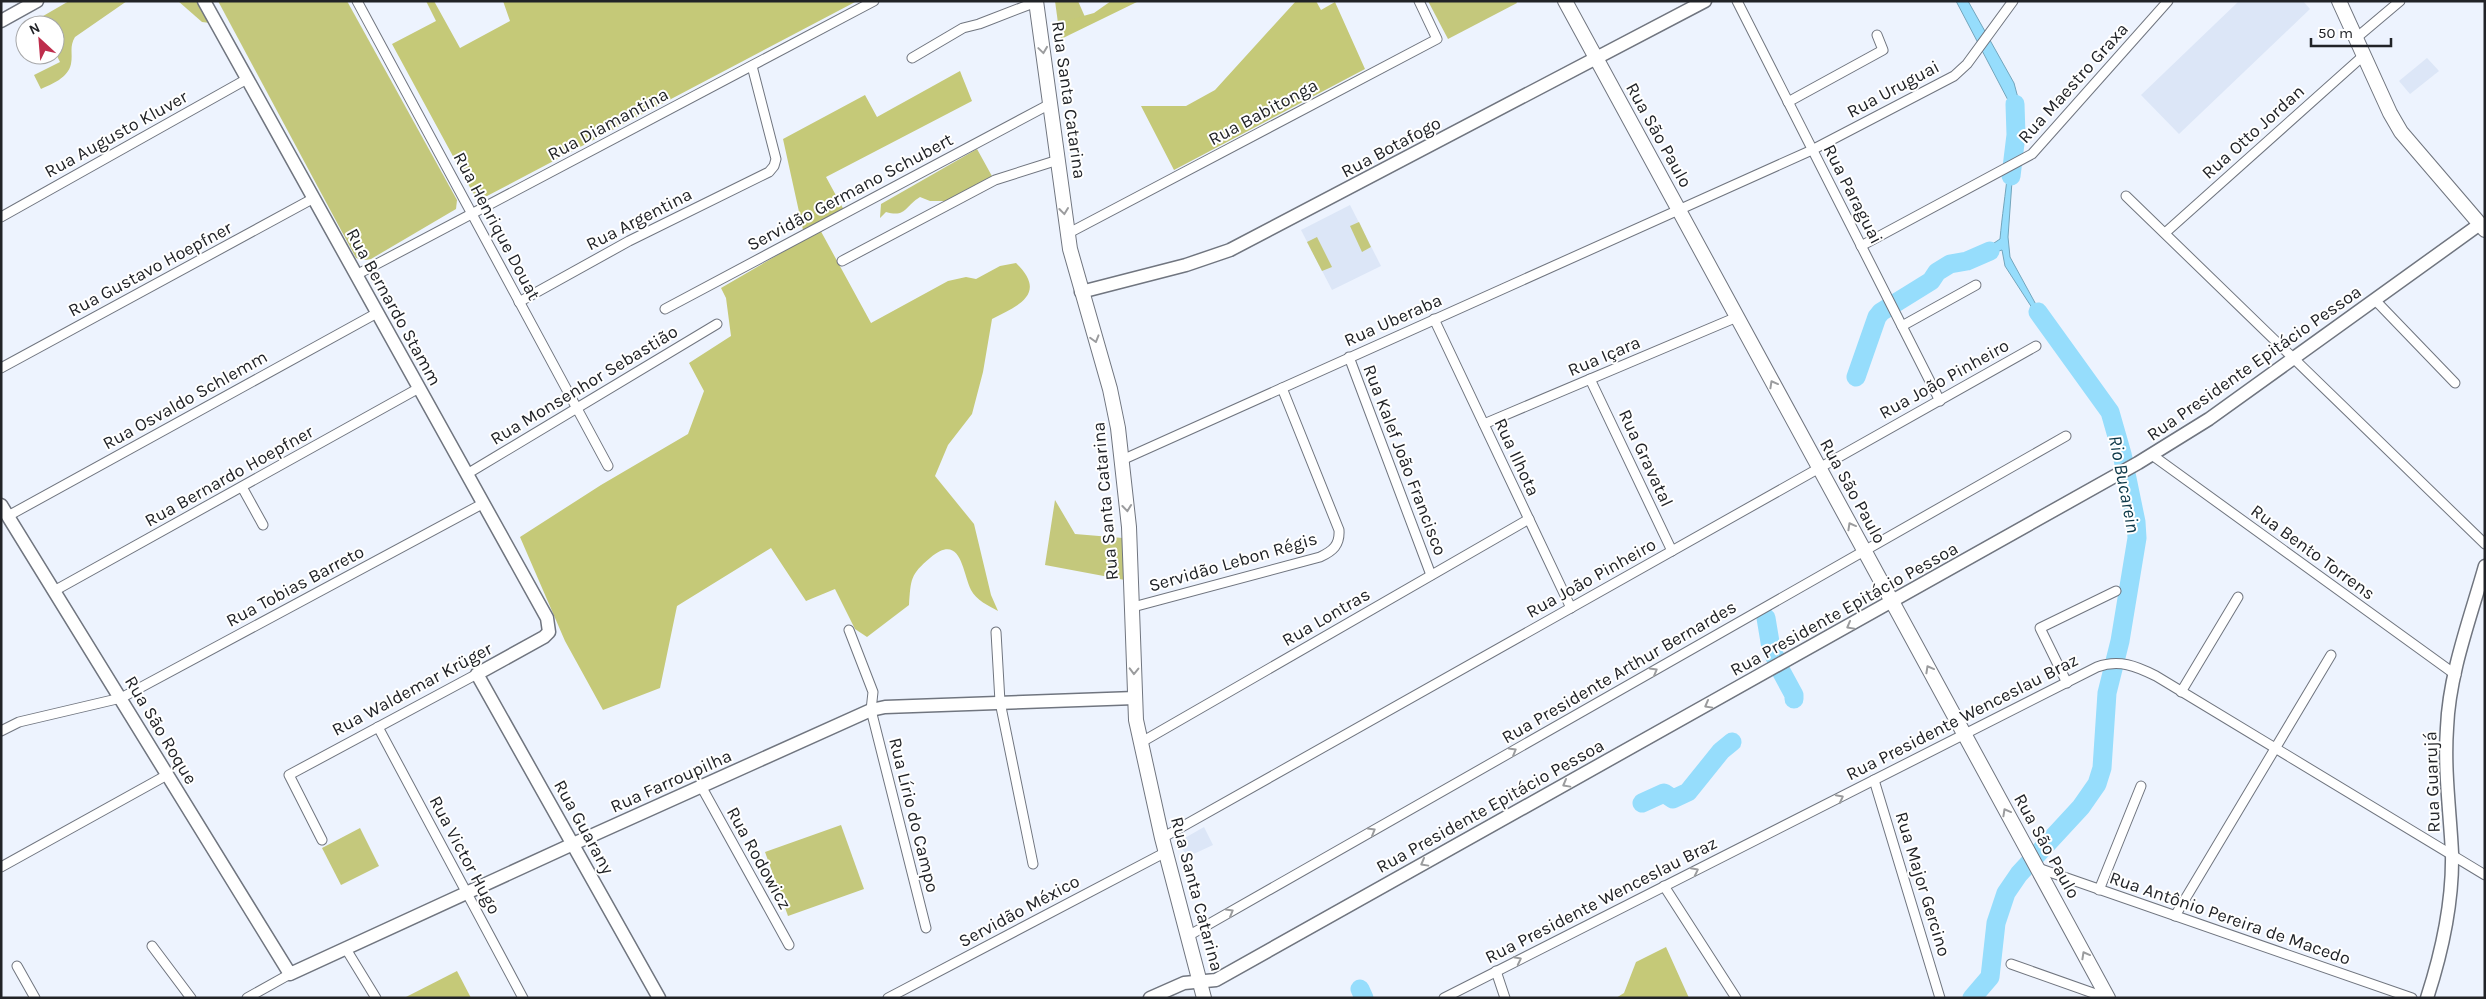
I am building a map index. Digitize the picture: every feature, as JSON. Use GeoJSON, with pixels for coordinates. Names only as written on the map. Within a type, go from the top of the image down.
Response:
{"type":"FeatureCollection","features":[{"type":"Feature","properties":{"kind":"main road","name":"Rua São Paulo"},"geometry":{"type":"LineString","coordinates":[[1565,1],[2108,998]]}},
{"type":"Feature","properties":{"kind":"main road"},"geometry":{"type":"LineString","coordinates":[[2339,1],[2363,56],[2401,132],[2482,227]]}},
{"type":"Feature","properties":{"kind":"main road","name":"Rua Santa Catarina"},"geometry":{"type":"LineString","coordinates":[[1036,2],[1067,234],[1081,292],[1114,404],[1122,460],[1128,520],[1133,607],[1135,698],[1140,743],[1162,838],[1204,998]]}},
{"type":"Feature","properties":{"kind":"street"},"geometry":{"type":"LineString","coordinates":[[1,21],[38,1]]}},
{"type":"Feature","properties":{"kind":"street","name":"Rua Bernardo Stamm"},"geometry":{"type":"LineString","coordinates":[[204,1],[547,618],[549,632]]}},
{"type":"Feature","properties":{"kind":"street","name":"Rua Henrique Douat"},"geometry":{"type":"LineString","coordinates":[[357,1],[608,466]]}},
{"type":"Feature","properties":{"kind":"street","name":"Rua Diamantina"},"geometry":{"type":"LineString","coordinates":[[356,275],[874,1]]}},
{"type":"Feature","properties":{"kind":"street","name":"Rua Babitonga"},"geometry":{"type":"LineString","coordinates":[[1067,234],[1437,39],[1419,1]]}},
{"type":"Feature","properties":{"kind":"street","name":"Rua Botafogo"},"geometry":{"type":"LineString","coordinates":[[1081,292],[1186,265],[1230,250],[1705,1]]}},
{"type":"Feature","properties":{"kind":"street","name":"Rua Paraguai"},"geometry":{"type":"LineString","coordinates":[[1737,1],[1940,401]]}},
{"type":"Feature","properties":{"kind":"street","name":"Rua Uruguai"},"geometry":{"type":"LineString","coordinates":[[1679,209],[1812,150],[1946,81],[1961,70],[2013,1]]}},
{"type":"Feature","properties":{"kind":"street","name":"Rua Maestro Graxa"},"geometry":{"type":"LineString","coordinates":[[1861,246],[2023,161],[2040,146],[2168,1]]}},
{"type":"Feature","properties":{"kind":"street"},"geometry":{"type":"LineString","coordinates":[[2355,38],[2400,1]]}},
{"type":"Feature","properties":{"kind":"street"},"geometry":{"type":"LineString","coordinates":[[912,58],[963,28],[979,24],[1036,2]]}},
{"type":"Feature","properties":{"kind":"street"},"geometry":{"type":"LineString","coordinates":[[1788,102],[1884,50],[1877,35]]}},
{"type":"Feature","properties":{"kind":"street","name":"Rua Otto Jordan"},"geometry":{"type":"LineString","coordinates":[[2165,233],[2363,56]]}},
{"type":"Feature","properties":{"kind":"street","name":"Rua Argentina"},"geometry":{"type":"LineString","coordinates":[[519,302],[641,235],[758,178],[774,166],[774,151],[752,66]]}},
{"type":"Feature","properties":{"kind":"street","name":"Rua Augusto Kluver"},"geometry":{"type":"LineString","coordinates":[[1,217],[248,79]]}},
{"type":"Feature","properties":{"kind":"street","name":"Servidão Germano Schubert"},"geometry":{"type":"LineString","coordinates":[[665,310],[1050,104]]}},
{"type":"Feature","properties":{"kind":"street"},"geometry":{"type":"LineString","coordinates":[[842,261],[995,180],[1058,160]]}},
{"type":"Feature","properties":{"kind":"street"},"geometry":{"type":"LineString","coordinates":[[2126,196],[2485,544]]}},
{"type":"Feature","properties":{"kind":"street","name":"Rua Gustavo Hoepfner"},"geometry":{"type":"LineString","coordinates":[[1,368],[314,198]]}},
{"type":"Feature","properties":{"kind":"street","name":"Rua Uberaba"},"geometry":{"type":"LineString","coordinates":[[1122,460],[1679,209]]}},
{"type":"Feature","properties":{"kind":"street","name":"Rua Presidente Epitácio Pessoa"},"geometry":{"type":"LineString","coordinates":[[1150,998],[1184,983],[1216,980],[2152,455],[2209,419],[2482,227]]}},
{"type":"Feature","properties":{"kind":"street"},"geometry":{"type":"LineString","coordinates":[[1902,326],[1976,285]]}},
{"type":"Feature","properties":{"kind":"street"},"geometry":{"type":"LineString","coordinates":[[2376,301],[2455,383]]}},
{"type":"Feature","properties":{"kind":"street","name":"Rua Osvaldo Schlemm"},"geometry":{"type":"LineString","coordinates":[[5,511],[378,313]]}},
{"type":"Feature","properties":{"kind":"street","name":"Rua Içara"},"geometry":{"type":"LineString","coordinates":[[1484,424],[1737,317]]}},
{"type":"Feature","properties":{"kind":"street","name":"Rua Ilhota"},"geometry":{"type":"LineString","coordinates":[[1434,319],[1571,608]]}},
{"type":"Feature","properties":{"kind":"street","name":"Rua Monsenhor Sebastião"},"geometry":{"type":"LineString","coordinates":[[467,474],[717,324]]}},
{"type":"Feature","properties":{"kind":"street","name":"Rua João Pinheiro"},"geometry":{"type":"LineString","coordinates":[[1162,838],[2036,346]]}},
{"type":"Feature","properties":{"kind":"street","name":"Rua Kalef João Francisco"},"geometry":{"type":"LineString","coordinates":[[1349,357],[1431,575]]}},
{"type":"Feature","properties":{"kind":"street","name":"Rua Gravatal"},"geometry":{"type":"LineString","coordinates":[[1590,379],[1672,551]]}},
{"type":"Feature","properties":{"kind":"street","name":"Rua Bernardo Hoepfner"},"geometry":{"type":"LineString","coordinates":[[54,591],[420,388]]}},
{"type":"Feature","properties":{"kind":"street","name":"Servidão Lebon Régis"},"geometry":{"type":"LineString","coordinates":[[1133,607],[1320,557],[1334,549],[1338,543],[1339,530],[1282,388]]}},
{"type":"Feature","properties":{"kind":"street","name":"Rua Presidente Arthur Bernardes"},"geometry":{"type":"LineString","coordinates":[[1188,936],[2066,436]]}},
{"type":"Feature","properties":{"kind":"street","name":"Rua Bento Torrens"},"geometry":{"type":"LineString","coordinates":[[2152,455],[2456,675]]}},
{"type":"Feature","properties":{"kind":"street"},"geometry":{"type":"LineString","coordinates":[[242,487],[263,525]]}},
{"type":"Feature","properties":{"kind":"street","name":"Rua Tobias Barreto"},"geometry":{"type":"LineString","coordinates":[[1,731],[20,722],[121,698],[484,503]]}},
{"type":"Feature","properties":{"kind":"street","name":"Rua São Roque"},"geometry":{"type":"LineString","coordinates":[[5,511],[290,974]]}},
{"type":"Feature","properties":{"kind":"street","name":"Rua Lontras"},"geometry":{"type":"LineString","coordinates":[[1140,743],[1529,519]]}},
{"type":"Feature","properties":{"kind":"street","name":"Rua Guarujá"},"geometry":{"type":"LineString","coordinates":[[2427,998],[2446,922],[2452,855],[2447,727],[2456,675],[2485,566]]}},
{"type":"Feature","properties":{"kind":"street"},"geometry":{"type":"LineString","coordinates":[[2067,683],[2040,628],[2116,591]]}},
{"type":"Feature","properties":{"kind":"street"},"geometry":{"type":"LineString","coordinates":[[2181,692],[2238,597]]}},
{"type":"Feature","properties":{"kind":"street","name":"Rua Lírio do Campo"},"geometry":{"type":"LineString","coordinates":[[849,630],[872,692],[871,710],[926,928]]}},
{"type":"Feature","properties":{"kind":"street","name":"Rua Waldemar Krüger"},"geometry":{"type":"LineString","coordinates":[[322,840],[289,775],[544,638],[549,632]]}},
{"type":"Feature","properties":{"kind":"street"},"geometry":{"type":"LineString","coordinates":[[996,632],[1000,702],[1033,864]]}},
{"type":"Feature","properties":{"kind":"street"},"geometry":{"type":"LineString","coordinates":[[2175,916],[2331,655]]}},
{"type":"Feature","properties":{"kind":"street","name":"Rua Presidente Wenceslau Braz"},"geometry":{"type":"LineString","coordinates":[[1444,998],[1964,734],[2067,683],[2116,663],[2144,670],[2485,875]]}},
{"type":"Feature","properties":{"kind":"street","name":"Rua Guarany"},"geometry":{"type":"LineString","coordinates":[[477,674],[659,998]]}},
{"type":"Feature","properties":{"kind":"street","name":"Rua Farroupilha"},"geometry":{"type":"LineString","coordinates":[[247,998],[290,974],[467,892],[871,710],[885,707],[1135,698]]}},
{"type":"Feature","properties":{"kind":"street","name":"Rua Victor Hugo"},"geometry":{"type":"LineString","coordinates":[[378,727],[524,998]]}},
{"type":"Feature","properties":{"kind":"street"},"geometry":{"type":"LineString","coordinates":[[1,867],[167,775]]}},
{"type":"Feature","properties":{"kind":"street","name":"Rua Major Gercino"},"geometry":{"type":"LineString","coordinates":[[1874,780],[1940,998]]}},
{"type":"Feature","properties":{"kind":"street","name":"Rua Rodowicz"},"geometry":{"type":"LineString","coordinates":[[701,786],[789,944]]}},
{"type":"Feature","properties":{"kind":"street"},"geometry":{"type":"LineString","coordinates":[[2099,890],[2141,786]]}},
{"type":"Feature","properties":{"kind":"street","name":"Servidão México"},"geometry":{"type":"LineString","coordinates":[[888,998],[1166,852]]}},
{"type":"Feature","properties":{"kind":"street","name":"Rua Antônio Pereira de Macedo"},"geometry":{"type":"LineString","coordinates":[[2037,868],[2412,998]]}},
{"type":"Feature","properties":{"kind":"street"},"geometry":{"type":"LineString","coordinates":[[1664,886],[1736,998]]}},
{"type":"Feature","properties":{"kind":"street"},"geometry":{"type":"LineString","coordinates":[[152,946],[191,998]]}},
{"type":"Feature","properties":{"kind":"street"},"geometry":{"type":"LineString","coordinates":[[346,948],[376,998]]}},
{"type":"Feature","properties":{"kind":"street"},"geometry":{"type":"LineString","coordinates":[[2011,964],[2108,998]]}},
{"type":"Feature","properties":{"kind":"street"},"geometry":{"type":"LineString","coordinates":[[17,966],[35,998]]}},
{"type":"Feature","properties":{"kind":"street"},"geometry":{"type":"LineString","coordinates":[[1496,971],[1505,998]]}},
{"type":"Feature","properties":{"kind":"shaded area"},"geometry":{"type":"Polygon","coordinates":[[[2239,1],[2303,1],[2310,9],[2179,134],[2141,95],[2239,1]]]}},
{"type":"Feature","properties":{"kind":"shaded area"},"geometry":{"type":"Polygon","coordinates":[[[2427,58],[2439,71],[2410,94],[2399,81],[2427,58]]]}},
{"type":"Feature","properties":{"kind":"shaded area"},"geometry":{"type":"Polygon","coordinates":[[[1350,205],[1381,266],[1332,290],[1301,230],[1350,205]]]}},
{"type":"Feature","properties":{"kind":"shaded area"},"geometry":{"type":"Polygon","coordinates":[[[1204,827],[1213,845],[1187,857],[1181,846],[1183,839],[1204,827]]]}},
{"type":"Feature","properties":{"kind":"green space"},"geometry":{"type":"Polygon","coordinates":[[[69,1],[127,1],[75,37],[72,47],[71,64],[67,73],[59,80],[41,89],[34,75],[54,65],[65,65],[65,15],[45,15],[69,1]]]}},
{"type":"Feature","properties":{"kind":"green space"},"geometry":{"type":"Polygon","coordinates":[[[178,1],[197,1],[210,23],[202,22],[178,1]]]}},
{"type":"Feature","properties":{"kind":"green space"},"geometry":{"type":"Polygon","coordinates":[[[218,1],[347,1],[457,200],[456,209],[371,259],[356,258],[218,1]]]}},
{"type":"Feature","properties":{"kind":"green space"},"geometry":{"type":"Polygon","coordinates":[[[426,1],[434,1],[460,48],[510,21],[503,1],[857,1],[487,196],[479,197],[473,193],[392,44],[436,21],[426,1]]]}},
{"type":"Feature","properties":{"kind":"green space"},"geometry":{"type":"Polygon","coordinates":[[[1055,1],[1078,1],[1085,17],[1058,23],[1055,1]]]}},
{"type":"Feature","properties":{"kind":"green space"},"geometry":{"type":"Polygon","coordinates":[[[1111,1],[1139,1],[1061,39],[1058,23],[1094,13],[1111,1]]]}},
{"type":"Feature","properties":{"kind":"green space"},"geometry":{"type":"Polygon","coordinates":[[[1296,1],[1316,1],[1321,10],[1335,2],[1365,69],[1174,170],[1141,106],[1186,106],[1215,90],[1296,1]]]}},
{"type":"Feature","properties":{"kind":"green space"},"geometry":{"type":"Polygon","coordinates":[[[1428,1],[1516,1],[1517,3],[1448,39],[1428,1]]]}},
{"type":"Feature","properties":{"kind":"green space"},"geometry":{"type":"Polygon","coordinates":[[[960,71],[972,101],[826,177],[845,212],[818,226],[871,323],[948,281],[966,277],[976,279],[1000,266],[1016,263],[1025,274],[1029,283],[1029,291],[1026,298],[992,319],[983,372],[972,414],[948,445],[935,476],[974,524],[991,595],[998,611],[973,594],[959,557],[948,549],[940,551],[930,558],[915,573],[911,583],[909,605],[867,637],[855,629],[835,589],[806,601],[771,548],[677,606],[660,688],[603,710],[565,641],[520,537],[601,485],[688,434],[704,391],[689,363],[731,336],[726,298],[721,288],[805,239],[783,139],[865,95],[877,117],[960,71]]]}},
{"type":"Feature","properties":{"kind":"green space"},"geometry":{"type":"Polygon","coordinates":[[[977,149],[993,178],[950,201],[930,201],[920,197],[902,212],[886,212],[880,218],[881,204],[977,149]]]}},
{"type":"Feature","properties":{"kind":"green space"},"geometry":{"type":"Polygon","coordinates":[[[1359,222],[1371,247],[1362,252],[1350,226],[1359,222]]]}},
{"type":"Feature","properties":{"kind":"green space"},"geometry":{"type":"Polygon","coordinates":[[[1317,237],[1332,267],[1322,271],[1307,242],[1317,237]]]}},
{"type":"Feature","properties":{"kind":"green space"},"geometry":{"type":"Polygon","coordinates":[[[1055,500],[1075,534],[1123,538],[1125,580],[1045,565],[1055,500]]]}},
{"type":"Feature","properties":{"kind":"green space"},"geometry":{"type":"Polygon","coordinates":[[[841,825],[864,889],[788,916],[765,852],[841,825]]]}},
{"type":"Feature","properties":{"kind":"green space"},"geometry":{"type":"Polygon","coordinates":[[[360,828],[379,866],[341,885],[322,848],[360,828]]]}},
{"type":"Feature","properties":{"kind":"green space"},"geometry":{"type":"Polygon","coordinates":[[[1666,947],[1689,998],[1616,998],[1624,993],[1636,962],[1666,947]]]}},
{"type":"Feature","properties":{"kind":"green space"},"geometry":{"type":"Polygon","coordinates":[[[457,971],[471,998],[404,998],[457,971]]]}},
{"type":"Feature","properties":{"kind":"water"},"geometry":{"type":"Polygon","coordinates":[[[1956,1],[1968,1],[2014,83],[2018,98],[2008,237],[2010,257],[2051,332],[2047,331],[2005,266],[2002,250],[1967,261],[2000,239],[2009,154],[2010,119],[2009,102],[1956,1]]]}},
{"type":"Feature","properties":{"kind":"waterway","name":"Rio Bucarein"},"geometry":{"type":"LineString","coordinates":[[2011,176],[2016,135],[2015,104]]}},
{"type":"Feature","properties":{"kind":"waterway"},"geometry":{"type":"LineString","coordinates":[[1856,377],[1877,317],[1881,312],[1931,281],[1937,272],[1950,264],[1967,261],[1990,251]]}},
{"type":"Feature","properties":{"kind":"waterway","name":"Rio Bucarein"},"geometry":{"type":"LineString","coordinates":[[1972,998],[1990,977],[1996,923],[2006,893],[2019,874],[2081,807],[2097,784],[2102,768],[2107,693],[2120,641],[2137,538],[2136,522],[2122,454],[2110,412],[2038,312]]}},
{"type":"Feature","properties":{"kind":"waterway"},"geometry":{"type":"LineString","coordinates":[[1766,618],[1771,648],[1776,659]]}},
{"type":"Feature","properties":{"kind":"waterway"},"geometry":{"type":"LineString","coordinates":[[1781,671],[1794,695],[1794,699]]}},
{"type":"Feature","properties":{"kind":"waterway"},"geometry":{"type":"LineString","coordinates":[[1642,803],[1664,793],[1673,799],[1688,792],[1721,751],[1732,742]]}},
{"type":"Feature","properties":{"kind":"waterway"},"geometry":{"type":"LineString","coordinates":[[1360,989],[1364,998]]}}]}
